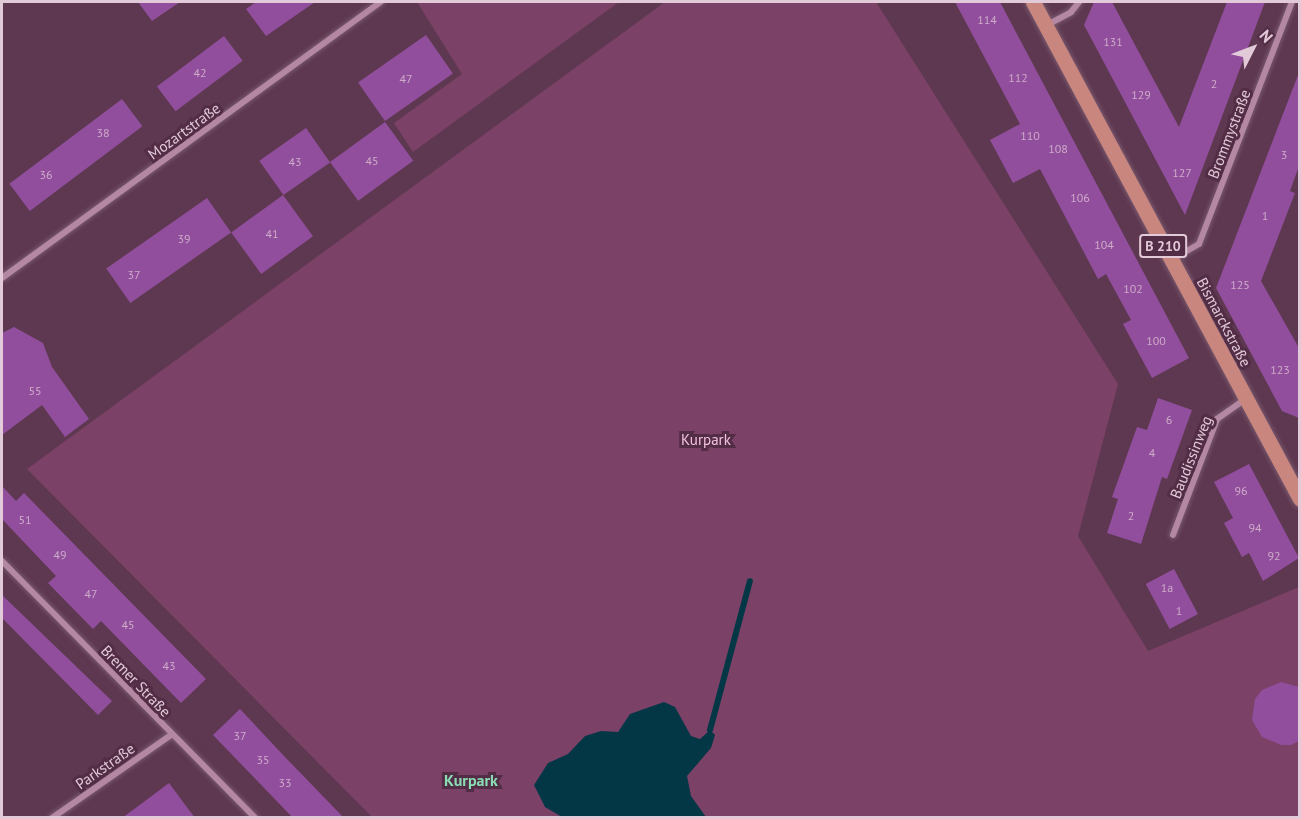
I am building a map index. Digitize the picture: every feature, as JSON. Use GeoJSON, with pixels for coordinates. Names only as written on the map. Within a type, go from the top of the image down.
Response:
{"type":"FeatureCollection","features":[{"type":"Feature","properties":{"kind":"main road","name":"Bismarckstraße"},"geometry":{"type":"LineString","coordinates":[[1034,2],[1244,399],[1298,492]]}},
{"type":"Feature","properties":{"kind":"street","name":"Mozartstraße"},"geometry":{"type":"LineString","coordinates":[[2,278],[381,2]]}},
{"type":"Feature","properties":{"kind":"street"},"geometry":{"type":"LineString","coordinates":[[1046,25],[1071,12],[1078,2]]}},
{"type":"Feature","properties":{"kind":"street","name":"Brommystraße"},"geometry":{"type":"LineString","coordinates":[[1171,260],[1199,244],[1292,2]]}},
{"type":"Feature","properties":{"kind":"street","name":"Baudissinweg"},"geometry":{"type":"LineString","coordinates":[[1173,535],[1217,419],[1244,399]]}},
{"type":"Feature","properties":{"kind":"street","name":"Bremer Straße"},"geometry":{"type":"LineString","coordinates":[[2,561],[255,818]]}},
{"type":"Feature","properties":{"kind":"street","name":"Parkstraße"},"geometry":{"type":"LineString","coordinates":[[52,818],[171,735]]}},
{"type":"Feature","properties":{"kind":"green space"},"geometry":{"type":"Polygon","coordinates":[[[417,2],[619,2],[413,152],[394,123],[462,74],[417,2]]]}},
{"type":"Feature","properties":{"kind":"green space","name":"Kurpark"},"geometry":{"type":"Polygon","coordinates":[[[665,2],[876,2],[1118,384],[1078,536],[1148,651],[1299,587],[1299,817],[372,817],[27,469],[665,2]]]}},
{"type":"Feature","properties":{"kind":"water"},"geometry":{"type":"Polygon","coordinates":[[[664,702],[675,707],[691,736],[700,739],[710,730],[715,735],[711,748],[687,776],[691,796],[706,817],[562,817],[545,807],[534,785],[548,763],[568,754],[585,736],[601,731],[618,732],[630,714],[664,702]]]}},
{"type":"Feature","properties":{"kind":"building"},"geometry":{"type":"Polygon","coordinates":[[[138,2],[180,2],[152,21],[138,2]]]}},
{"type":"Feature","properties":{"kind":"building"},"geometry":{"type":"Polygon","coordinates":[[[256,2],[315,2],[266,36],[246,9],[256,2]]]}},
{"type":"Feature","properties":{"kind":"building"},"geometry":{"type":"Polygon","coordinates":[[[955,2],[1000,2],[1189,358],[1152,378],[1123,324],[1131,320],[1106,274],[1098,279],[1040,169],[1013,183],[990,140],[1020,124],[955,2]]]}},
{"type":"Feature","properties":{"kind":"building"},"geometry":{"type":"Polygon","coordinates":[[[1094,2],[1112,2],[1179,127],[1227,2],[1265,2],[1185,215],[1084,25],[1094,2]]]}},
{"type":"Feature","properties":{"kind":"building"},"geometry":{"type":"Polygon","coordinates":[[[426,35],[453,74],[385,121],[358,83],[426,35]]]}},
{"type":"Feature","properties":{"kind":"building"},"geometry":{"type":"Polygon","coordinates":[[[224,36],[243,61],[176,111],[157,87],[224,36]]]}},
{"type":"Feature","properties":{"kind":"building"},"geometry":{"type":"Polygon","coordinates":[[[1298,75],[1299,166],[1290,191],[1295,193],[1261,281],[1299,348],[1299,418],[1282,411],[1216,288],[1298,75]]]}},
{"type":"Feature","properties":{"kind":"building"},"geometry":{"type":"Polygon","coordinates":[[[122,99],[142,126],[30,211],[9,184],[122,99]]]}},
{"type":"Feature","properties":{"kind":"building"},"geometry":{"type":"Polygon","coordinates":[[[385,122],[413,161],[358,201],[330,162],[385,122]]]}},
{"type":"Feature","properties":{"kind":"building"},"geometry":{"type":"Polygon","coordinates":[[[306,128],[330,162],[283,195],[259,161],[306,128]]]}},
{"type":"Feature","properties":{"kind":"building"},"geometry":{"type":"Polygon","coordinates":[[[283,195],[313,236],[261,274],[231,233],[283,195]]]}},
{"type":"Feature","properties":{"kind":"building"},"geometry":{"type":"Polygon","coordinates":[[[207,198],[231,232],[130,303],[106,269],[207,198]]]}},
{"type":"Feature","properties":{"kind":"building"},"geometry":{"type":"Polygon","coordinates":[[[14,327],[43,343],[52,367],[89,419],[65,437],[42,405],[2,435],[2,333],[14,327]]]}},
{"type":"Feature","properties":{"kind":"building"},"geometry":{"type":"Polygon","coordinates":[[[1158,398],[1192,410],[1167,479],[1162,477],[1141,544],[1107,533],[1118,499],[1112,497],[1137,427],[1147,430],[1158,398]]]}},
{"type":"Feature","properties":{"kind":"building"},"geometry":{"type":"Polygon","coordinates":[[[1249,464],[1299,558],[1263,581],[1249,553],[1242,557],[1224,523],[1233,518],[1214,482],[1249,464]]]}},
{"type":"Feature","properties":{"kind":"building"},"geometry":{"type":"Polygon","coordinates":[[[2,486],[16,501],[24,493],[206,679],[181,703],[101,621],[93,629],[48,583],[56,576],[2,519],[2,486]]]}},
{"type":"Feature","properties":{"kind":"building"},"geometry":{"type":"Polygon","coordinates":[[[1174,569],[1198,614],[1170,629],[1146,584],[1174,569]]]}},
{"type":"Feature","properties":{"kind":"building"},"geometry":{"type":"Polygon","coordinates":[[[2,595],[112,701],[98,715],[2,618],[2,595]]]}},
{"type":"Feature","properties":{"kind":"building"},"geometry":{"type":"Polygon","coordinates":[[[1281,682],[1299,687],[1299,741],[1291,745],[1281,745],[1262,737],[1252,720],[1255,699],[1262,690],[1281,682]]]}},
{"type":"Feature","properties":{"kind":"building"},"geometry":{"type":"Polygon","coordinates":[[[240,709],[344,818],[293,818],[213,735],[240,709]]]}},
{"type":"Feature","properties":{"kind":"building"},"geometry":{"type":"Polygon","coordinates":[[[169,783],[195,818],[122,818],[145,801],[169,783]]]}},
{"type":"Feature","properties":{"kind":"waterway"},"geometry":{"type":"LineString","coordinates":[[710,730],[750,581]]}},
{"type":"Feature","properties":{"kind":"district","name":"Kurpark"},"geometry":{"type":"Point","coordinates":[471,780]}}]}
